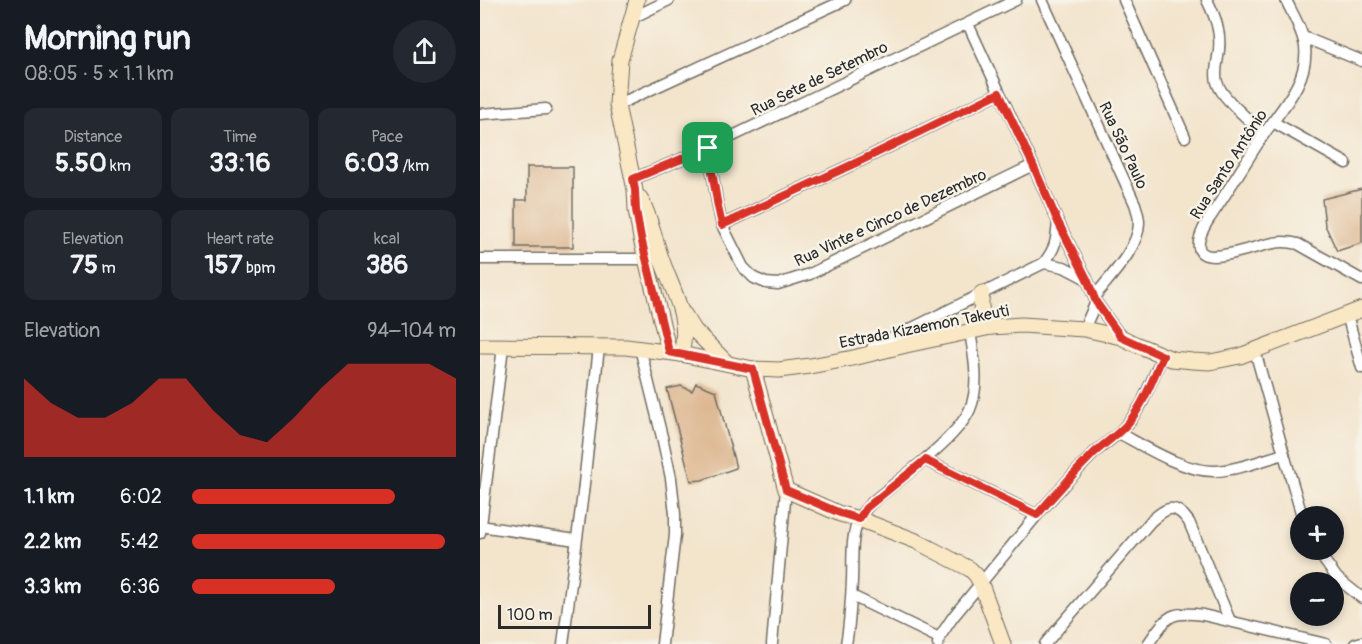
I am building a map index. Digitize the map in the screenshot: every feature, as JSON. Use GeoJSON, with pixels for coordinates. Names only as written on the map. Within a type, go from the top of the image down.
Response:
{"type":"FeatureCollection","features":[{"type":"Feature","properties":{"kind":"main road"},"geometry":{"type":"LineString","coordinates":[[637,0],[620,60],[617,105],[634,185],[637,218],[653,258],[682,311],[696,331],[727,364]]}},
{"type":"Feature","properties":{"kind":"main road"},"geometry":{"type":"LineString","coordinates":[[653,258],[675,353]]}},
{"type":"Feature","properties":{"kind":"main road"},"geometry":{"type":"LineString","coordinates":[[982,293],[980,303],[982,313],[991,327]]}},
{"type":"Feature","properties":{"kind":"main road","name":"Estrada Kizaemon Takeuti"},"geometry":{"type":"LineString","coordinates":[[480,346],[640,348],[753,369],[779,370],[853,358],[991,327],[1022,325],[1084,329],[1121,337],[1163,356],[1210,362],[1255,351],[1362,309]]}},
{"type":"Feature","properties":{"kind":"main road"},"geometry":{"type":"LineString","coordinates":[[675,353],[685,335],[682,311]]}},
{"type":"Feature","properties":{"kind":"main road"},"geometry":{"type":"LineString","coordinates":[[753,369],[786,490],[916,541],[970,569],[981,584],[1003,644]]}},
{"type":"Feature","properties":{"kind":"street"},"geometry":{"type":"LineString","coordinates":[[632,18],[669,0]]}},
{"type":"Feature","properties":{"kind":"street"},"geometry":{"type":"LineString","coordinates":[[617,105],[845,0]]}},
{"type":"Feature","properties":{"kind":"street","name":"Rua Sete de Setembro"},"geometry":{"type":"LineString","coordinates":[[634,185],[1016,0]]}},
{"type":"Feature","properties":{"kind":"street","name":"Rua São Paulo"},"geometry":{"type":"LineString","coordinates":[[1042,0],[1135,204],[1139,222],[1138,232],[1131,247],[1095,299],[1084,329]]}},
{"type":"Feature","properties":{"kind":"street"},"geometry":{"type":"LineString","coordinates":[[1124,0],[1185,137]]}},
{"type":"Feature","properties":{"kind":"street"},"geometry":{"type":"LineString","coordinates":[[1207,0],[1219,30],[1217,82],[1223,95],[1264,134]]}},
{"type":"Feature","properties":{"kind":"street","name":"Rua Santo Antônio"},"geometry":{"type":"LineString","coordinates":[[1286,0],[1303,37],[1305,61],[1301,77],[1292,96],[1264,134],[1200,236],[1198,245],[1205,256],[1216,256],[1275,242],[1298,244],[1362,280]]}},
{"type":"Feature","properties":{"kind":"street"},"geometry":{"type":"LineString","coordinates":[[968,24],[1095,299],[1121,337]]}},
{"type":"Feature","properties":{"kind":"street"},"geometry":{"type":"LineString","coordinates":[[1303,37],[1362,61]]}},
{"type":"Feature","properties":{"kind":"street"},"geometry":{"type":"LineString","coordinates":[[722,225],[999,93]]}},
{"type":"Feature","properties":{"kind":"street"},"geometry":{"type":"LineString","coordinates":[[480,114],[546,109]]}},
{"type":"Feature","properties":{"kind":"street"},"geometry":{"type":"LineString","coordinates":[[1273,122],[1346,163]]}},
{"type":"Feature","properties":{"kind":"street","name":"Rua Vinte e Cinco de Dezembro"},"geometry":{"type":"LineString","coordinates":[[708,148],[722,225],[743,267],[754,278],[766,283],[778,284],[810,274],[1033,165]]}},
{"type":"Feature","properties":{"kind":"street"},"geometry":{"type":"LineString","coordinates":[[853,358],[1044,263],[1054,249],[1058,222]]}},
{"type":"Feature","properties":{"kind":"street"},"geometry":{"type":"LineString","coordinates":[[480,259],[653,258]]}},
{"type":"Feature","properties":{"kind":"street"},"geometry":{"type":"LineString","coordinates":[[1044,263],[1064,267],[1087,279]]}},
{"type":"Feature","properties":{"kind":"street"},"geometry":{"type":"LineString","coordinates":[[1347,315],[1362,368]]}},
{"type":"Feature","properties":{"kind":"street"},"geometry":{"type":"LineString","coordinates":[[846,644],[852,596],[855,530],[859,519],[866,508],[925,460],[954,431],[971,408],[975,386],[970,332]]}},
{"type":"Feature","properties":{"kind":"street"},"geometry":{"type":"LineString","coordinates":[[480,533],[503,346]]}},
{"type":"Feature","properties":{"kind":"street"},"geometry":{"type":"LineString","coordinates":[[563,644],[599,347]]}},
{"type":"Feature","properties":{"kind":"street"},"geometry":{"type":"LineString","coordinates":[[640,348],[667,459],[675,514],[675,535],[662,644]]}},
{"type":"Feature","properties":{"kind":"street"},"geometry":{"type":"LineString","coordinates":[[1255,351],[1299,506]]}},
{"type":"Feature","properties":{"kind":"street"},"geometry":{"type":"LineString","coordinates":[[852,596],[938,641],[953,617],[1037,515],[1087,460],[1130,421],[1142,403],[1163,356]]}},
{"type":"Feature","properties":{"kind":"street"},"geometry":{"type":"LineString","coordinates":[[1119,433],[1180,464],[1198,470],[1215,471],[1233,468],[1284,454]]}},
{"type":"Feature","properties":{"kind":"street"},"geometry":{"type":"LineString","coordinates":[[925,460],[1037,515]]}},
{"type":"Feature","properties":{"kind":"street"},"geometry":{"type":"LineString","coordinates":[[772,644],[786,490]]}},
{"type":"Feature","properties":{"kind":"street"},"geometry":{"type":"LineString","coordinates":[[1045,644],[1151,521],[1161,513],[1174,509],[1183,513],[1190,522],[1230,621]]}},
{"type":"Feature","properties":{"kind":"street"},"geometry":{"type":"LineString","coordinates":[[480,526],[576,540]]}},
{"type":"Feature","properties":{"kind":"street"},"geometry":{"type":"LineString","coordinates":[[1324,560],[1337,578],[1362,598]]}},
{"type":"Feature","properties":{"kind":"street"},"geometry":{"type":"LineString","coordinates":[[1148,644],[1171,616],[1186,612],[1326,644]]}},
{"type":"Feature","properties":{"kind":"street"},"geometry":{"type":"LineString","coordinates":[[1355,644],[1362,642]]}},
{"type":"Feature","properties":{"kind":"building"},"geometry":{"type":"Polygon","coordinates":[[[527,167],[573,167],[573,247],[516,247],[516,200],[527,200],[527,167]]]}},
{"type":"Feature","properties":{"kind":"building"},"geometry":{"type":"Polygon","coordinates":[[[1362,189],[1362,243],[1337,251],[1325,225],[1322,199],[1362,189]]]}},
{"type":"Feature","properties":{"kind":"building"},"geometry":{"type":"Polygon","coordinates":[[[696,383],[716,391],[736,468],[702,480],[691,481],[667,389],[681,386],[692,391],[696,383]]]}},
{"type":"Feature","properties":{"kind":"route"},"geometry":{"type":"LineString","coordinates":[[999,93],[1096,302],[1121,337],[1163,356],[1142,403],[1119,433],[1095,452],[1037,515],[925,460],[866,508],[859,519],[786,490],[753,369],[669,352],[646,260],[637,218],[633,179],[708,148],[722,225],[999,93]]}}]}
